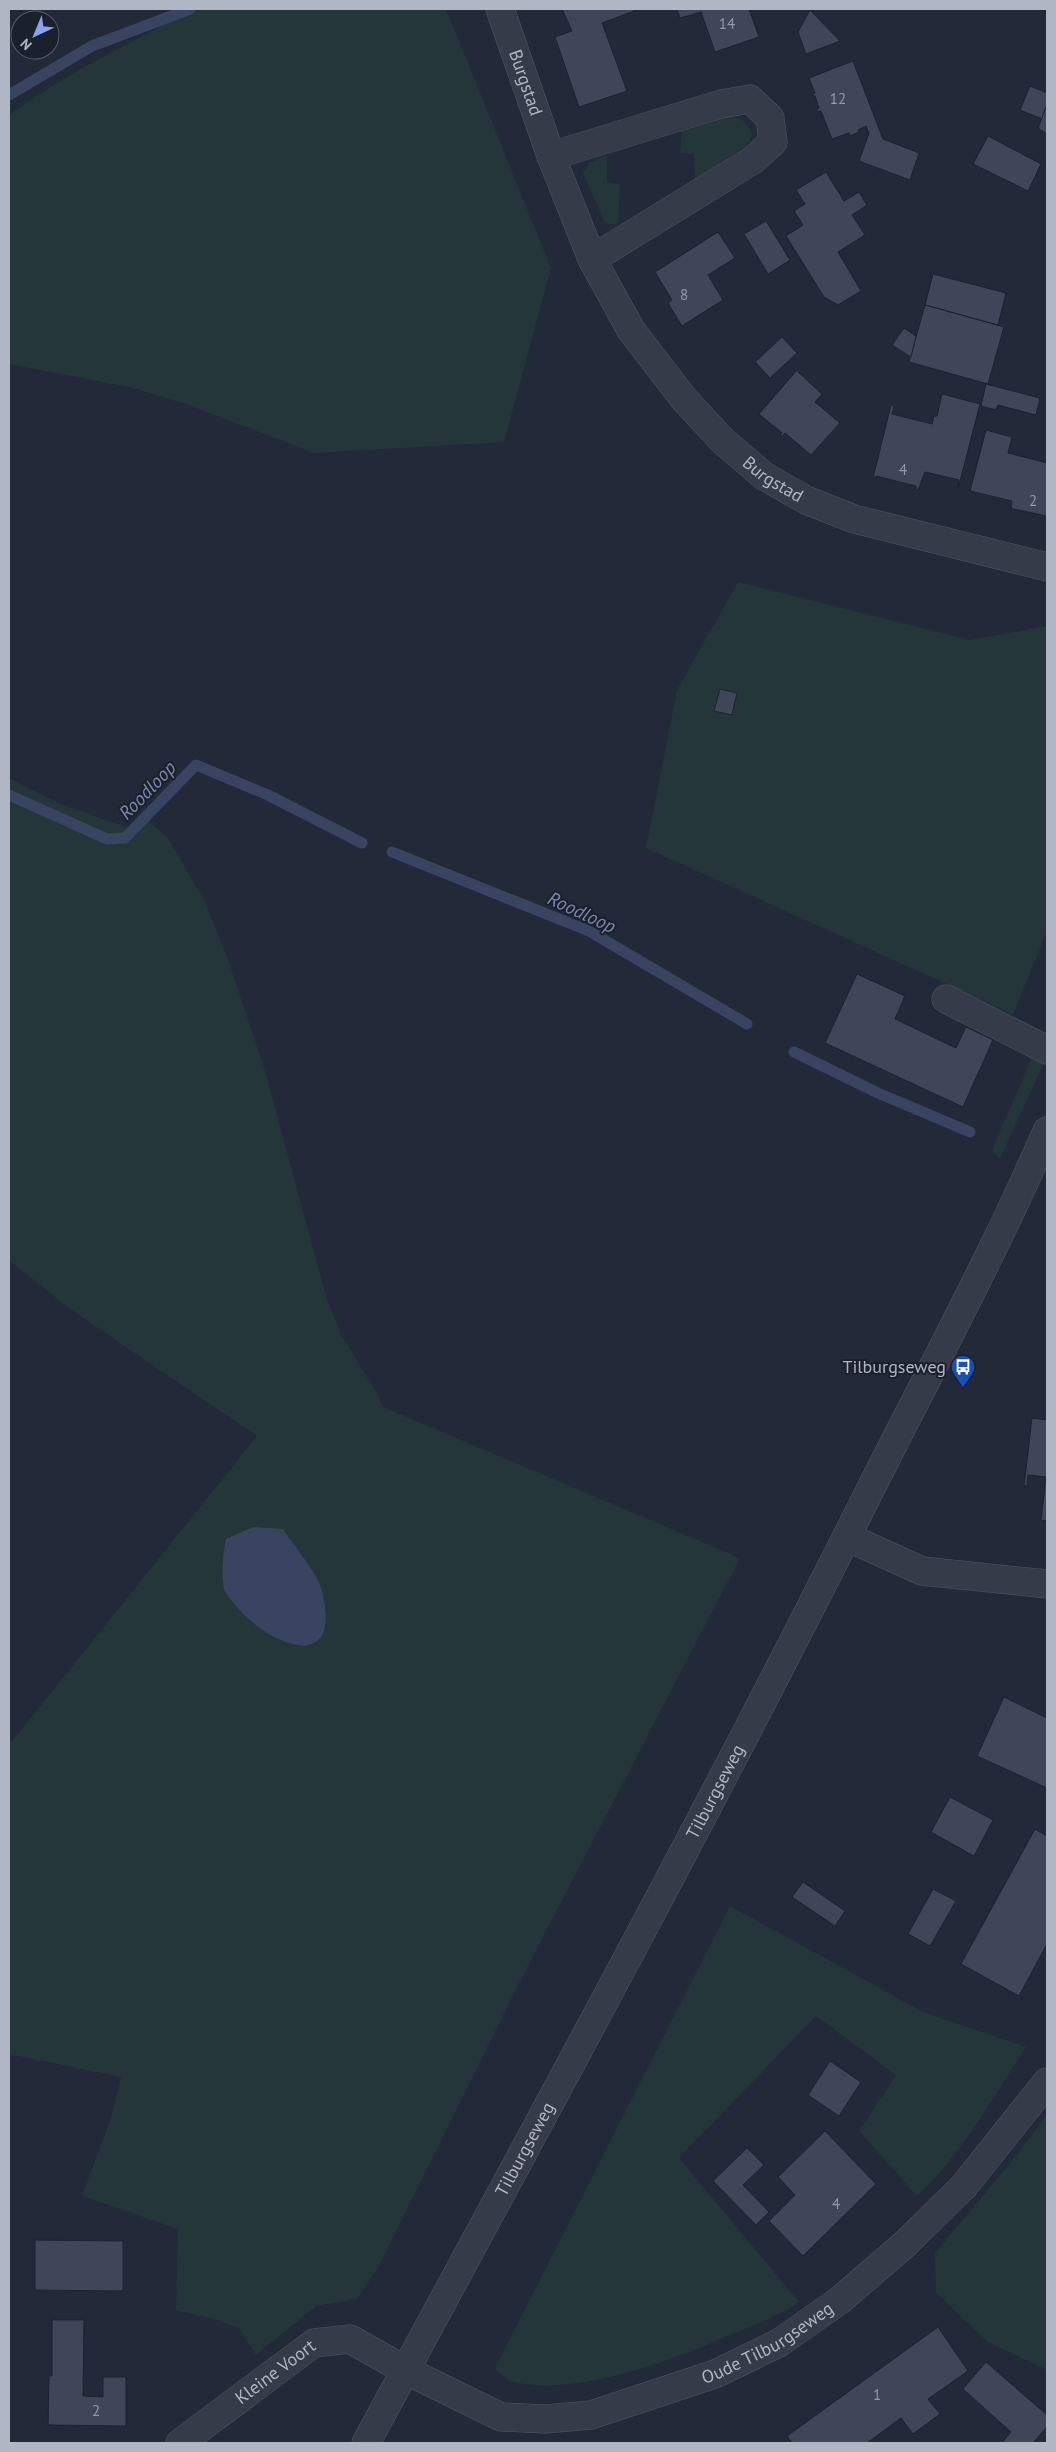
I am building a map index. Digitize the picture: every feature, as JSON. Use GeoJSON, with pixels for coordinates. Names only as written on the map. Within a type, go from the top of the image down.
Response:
{"type":"FeatureCollection","features":[{"type":"Feature","properties":{"kind":"street","name":"Burgstad"},"geometry":{"type":"LineString","coordinates":[[500,9],[551,156],[592,258],[632,330],[684,399],[723,441],[764,476],[806,500],[854,519],[1047,567]]}},
{"type":"Feature","properties":{"kind":"street"},"geometry":{"type":"LineString","coordinates":[[551,156],[721,104],[750,99],[770,118],[773,142],[753,160],[592,258]]}},
{"type":"Feature","properties":{"kind":"street"},"geometry":{"type":"LineString","coordinates":[[946,999],[1047,1050]]}},
{"type":"Feature","properties":{"kind":"street","name":"Tilburgseweg"},"geometry":{"type":"LineString","coordinates":[[366,2443],[776,1677],[934,1367],[1027,1178],[1047,1131]]}},
{"type":"Feature","properties":{"kind":"street"},"geometry":{"type":"LineString","coordinates":[[846,1537],[922,1571],[1047,1584]]}},
{"type":"Feature","properties":{"kind":"street","name":"Oude Tilburgseweg"},"geometry":{"type":"LineString","coordinates":[[406,2370],[501,2417],[545,2419],[591,2415],[714,2374],[779,2343],[840,2300],[905,2244],[964,2186],[1047,2082]]}},
{"type":"Feature","properties":{"kind":"street","name":"Kleine Voort"},"geometry":{"type":"LineString","coordinates":[[180,2443],[314,2343],[350,2339],[406,2370]]}},
{"type":"Feature","properties":{"kind":"shaded area"},"geometry":{"type":"Polygon","coordinates":[[[190,9],[446,9],[551,268],[504,442],[314,453],[186,404],[129,387],[9,364],[9,115],[79,70],[190,9]]]}},
{"type":"Feature","properties":{"kind":"shaded area"},"geometry":{"type":"Polygon","coordinates":[[[723,116],[734,116],[742,120],[748,126],[752,135],[747,145],[695,179],[694,154],[680,153],[682,130],[723,116]]]}},
{"type":"Feature","properties":{"kind":"shaded area"},"geometry":{"type":"Polygon","coordinates":[[[607,155],[607,182],[620,184],[618,225],[605,223],[583,173],[589,163],[607,155]]]}},
{"type":"Feature","properties":{"kind":"shaded area"},"geometry":{"type":"Polygon","coordinates":[[[738,582],[970,640],[1047,626],[1047,931],[1013,1014],[646,848],[677,690],[738,582]]]}},
{"type":"Feature","properties":{"kind":"shaded area"},"geometry":{"type":"Polygon","coordinates":[[[9,778],[58,803],[129,828],[143,815],[169,840],[204,900],[226,954],[265,1071],[326,1296],[341,1335],[377,1393],[383,1407],[740,1558],[518,1985],[379,2266],[357,2299],[316,2306],[256,2355],[239,2328],[217,2320],[176,2310],[178,2229],[82,2196],[111,2118],[121,2077],[9,2054],[9,1745],[257,1436],[70,1309],[9,1260],[9,778]]]}},
{"type":"Feature","properties":{"kind":"shaded area"},"geometry":{"type":"Polygon","coordinates":[[[1033,1055],[1045,1061],[1000,1158],[992,1150],[1033,1055]]]}},
{"type":"Feature","properties":{"kind":"shaded area"},"geometry":{"type":"Polygon","coordinates":[[[730,1906],[923,2012],[1026,2047],[989,2106],[962,2144],[948,2163],[917,2196],[859,2131],[896,2075],[816,2016],[679,2158],[799,2302],[769,2319],[712,2343],[627,2373],[568,2384],[539,2385],[510,2381],[495,2368],[730,1906]]]}},
{"type":"Feature","properties":{"kind":"shaded area"},"geometry":{"type":"Polygon","coordinates":[[[1047,2114],[1047,2370],[989,2343],[936,2293],[935,2253],[1020,2151],[1047,2114]]]}},
{"type":"Feature","properties":{"kind":"water"},"geometry":{"type":"Polygon","coordinates":[[[253,1527],[283,1529],[310,1566],[319,1582],[326,1616],[322,1635],[313,1644],[298,1645],[281,1640],[263,1630],[246,1617],[225,1591],[223,1583],[223,1557],[226,1539],[253,1527]]]}},
{"type":"Feature","properties":{"kind":"building"},"geometry":{"type":"Polygon","coordinates":[[[562,9],[633,9],[634,11],[602,23],[627,91],[579,107],[555,37],[572,31],[562,9]]]}},
{"type":"Feature","properties":{"kind":"building"},"geometry":{"type":"Polygon","coordinates":[[[677,9],[749,9],[759,37],[715,52],[701,12],[680,18],[677,9]]]}},
{"type":"Feature","properties":{"kind":"building"},"geometry":{"type":"Polygon","coordinates":[[[810,10],[840,41],[806,54],[798,32],[810,10]]]}},
{"type":"Feature","properties":{"kind":"building"},"geometry":{"type":"Polygon","coordinates":[[[853,61],[883,139],[919,153],[910,180],[859,161],[869,133],[866,126],[850,136],[849,133],[832,139],[821,111],[817,112],[819,108],[815,96],[811,95],[815,93],[809,78],[853,61]]]}},
{"type":"Feature","properties":{"kind":"building"},"geometry":{"type":"Polygon","coordinates":[[[1030,86],[1047,93],[1047,105],[1042,119],[1020,110],[1030,86]]]}},
{"type":"Feature","properties":{"kind":"building"},"geometry":{"type":"Polygon","coordinates":[[[1047,105],[1047,134],[1038,128],[1047,105]]]}},
{"type":"Feature","properties":{"kind":"building"},"geometry":{"type":"Polygon","coordinates":[[[988,136],[1041,164],[1028,191],[973,164],[988,136]]]}},
{"type":"Feature","properties":{"kind":"building"},"geometry":{"type":"Polygon","coordinates":[[[826,172],[844,201],[859,192],[867,205],[852,215],[865,235],[838,252],[861,291],[838,305],[824,297],[786,236],[803,225],[794,211],[805,204],[796,190],[826,172]]]}},
{"type":"Feature","properties":{"kind":"building"},"geometry":{"type":"Polygon","coordinates":[[[766,221],[790,260],[768,274],[744,234],[766,221]]]}},
{"type":"Feature","properties":{"kind":"building"},"geometry":{"type":"Polygon","coordinates":[[[718,232],[735,258],[708,275],[723,300],[682,326],[668,303],[672,300],[655,272],[718,232]]]}},
{"type":"Feature","properties":{"kind":"building"},"geometry":{"type":"Polygon","coordinates":[[[933,274],[1006,293],[998,325],[925,305],[933,274]]]}},
{"type":"Feature","properties":{"kind":"building"},"geometry":{"type":"Polygon","coordinates":[[[925,305],[1004,327],[988,384],[909,362],[925,305]]]}},
{"type":"Feature","properties":{"kind":"building"},"geometry":{"type":"Polygon","coordinates":[[[904,328],[916,336],[911,357],[892,345],[904,328]]]}},
{"type":"Feature","properties":{"kind":"building"},"geometry":{"type":"Polygon","coordinates":[[[782,337],[797,353],[770,378],[755,362],[782,337]]]}},
{"type":"Feature","properties":{"kind":"building"},"geometry":{"type":"Polygon","coordinates":[[[798,369],[798,372],[822,394],[815,402],[840,423],[811,455],[785,433],[782,436],[780,435],[782,433],[773,425],[771,426],[759,414],[798,369]]]}},
{"type":"Feature","properties":{"kind":"building"},"geometry":{"type":"Polygon","coordinates":[[[986,384],[1040,398],[1036,415],[998,405],[996,410],[981,406],[986,384]]]}},
{"type":"Feature","properties":{"kind":"building"},"geometry":{"type":"Polygon","coordinates":[[[942,394],[980,404],[958,489],[959,480],[925,472],[918,490],[916,486],[876,476],[873,478],[891,405],[894,406],[892,414],[932,424],[934,416],[937,416],[942,394]]]}},
{"type":"Feature","properties":{"kind":"building"},"geometry":{"type":"Polygon","coordinates":[[[986,430],[1012,437],[1008,453],[1047,463],[1047,516],[1013,509],[1011,507],[1012,501],[970,491],[986,430]]]}},
{"type":"Feature","properties":{"kind":"building"},"geometry":{"type":"Polygon","coordinates":[[[720,689],[737,693],[732,715],[714,711],[720,689]]]}},
{"type":"Feature","properties":{"kind":"building"},"geometry":{"type":"Polygon","coordinates":[[[857,974],[905,996],[895,1019],[956,1048],[966,1027],[993,1040],[963,1107],[825,1043],[857,974]]]}},
{"type":"Feature","properties":{"kind":"building"},"geometry":{"type":"Polygon","coordinates":[[[1032,1418],[1047,1420],[1047,1521],[1041,1520],[1046,1477],[1028,1475],[1027,1486],[1024,1486],[1032,1418]]]}},
{"type":"Feature","properties":{"kind":"building"},"geometry":{"type":"Polygon","coordinates":[[[1004,1697],[1047,1718],[1047,1788],[977,1756],[1004,1697]]]}},
{"type":"Feature","properties":{"kind":"building"},"geometry":{"type":"Polygon","coordinates":[[[950,1797],[993,1820],[974,1856],[931,1832],[950,1797]]]}},
{"type":"Feature","properties":{"kind":"building"},"geometry":{"type":"Polygon","coordinates":[[[1035,1829],[1047,1836],[1047,1944],[1019,1996],[961,1964],[1035,1829]]]}},
{"type":"Feature","properties":{"kind":"building"},"geometry":{"type":"Polygon","coordinates":[[[803,1882],[845,1911],[835,1926],[792,1897],[803,1882]]]}},
{"type":"Feature","properties":{"kind":"building"},"geometry":{"type":"Polygon","coordinates":[[[933,1889],[956,1901],[930,1946],[908,1934],[933,1889]]]}},
{"type":"Feature","properties":{"kind":"building"},"geometry":{"type":"Polygon","coordinates":[[[830,2061],[861,2082],[839,2116],[808,2095],[830,2061]]]}},
{"type":"Feature","properties":{"kind":"building"},"geometry":{"type":"Polygon","coordinates":[[[825,2131],[876,2184],[803,2256],[769,2221],[795,2195],[778,2177],[825,2131]]]}},
{"type":"Feature","properties":{"kind":"building"},"geometry":{"type":"Polygon","coordinates":[[[747,2148],[764,2165],[743,2185],[769,2212],[756,2225],[713,2181],[747,2148]]]}},
{"type":"Feature","properties":{"kind":"building"},"geometry":{"type":"Polygon","coordinates":[[[35,2240],[123,2241],[123,2291],[35,2290],[35,2240]]]}},
{"type":"Feature","properties":{"kind":"building"},"geometry":{"type":"Polygon","coordinates":[[[52,2320],[84,2320],[83,2396],[103,2397],[103,2377],[126,2377],[126,2426],[48,2425],[49,2376],[52,2376],[52,2320]]]}},
{"type":"Feature","properties":{"kind":"building"},"geometry":{"type":"Polygon","coordinates":[[[938,2327],[968,2371],[928,2399],[940,2414],[913,2434],[901,2418],[867,2443],[792,2443],[787,2436],[938,2327]]]}},
{"type":"Feature","properties":{"kind":"building"},"geometry":{"type":"Polygon","coordinates":[[[986,2362],[1047,2415],[1047,2427],[1033,2443],[1006,2443],[1003,2441],[1011,2432],[963,2389],[986,2362]]]}},
{"type":"Feature","properties":{"kind":"waterway"},"geometry":{"type":"LineString","coordinates":[[9,95],[92,46],[190,9]]}},
{"type":"Feature","properties":{"kind":"waterway","name":"Roodloop"},"geometry":{"type":"LineString","coordinates":[[9,795],[107,839],[125,838],[196,765],[268,795],[362,843]]}},
{"type":"Feature","properties":{"kind":"waterway","name":"Roodloop"},"geometry":{"type":"LineString","coordinates":[[392,852],[589,931],[747,1024]]}},
{"type":"Feature","properties":{"kind":"waterway","name":"Roodloop"},"geometry":{"type":"LineString","coordinates":[[794,1052],[878,1093],[970,1132]]}},
{"type":"Feature","properties":{"kind":"place","name":"Tilburgseweg"},"geometry":{"type":"Point","coordinates":[963,1388]}}]}
